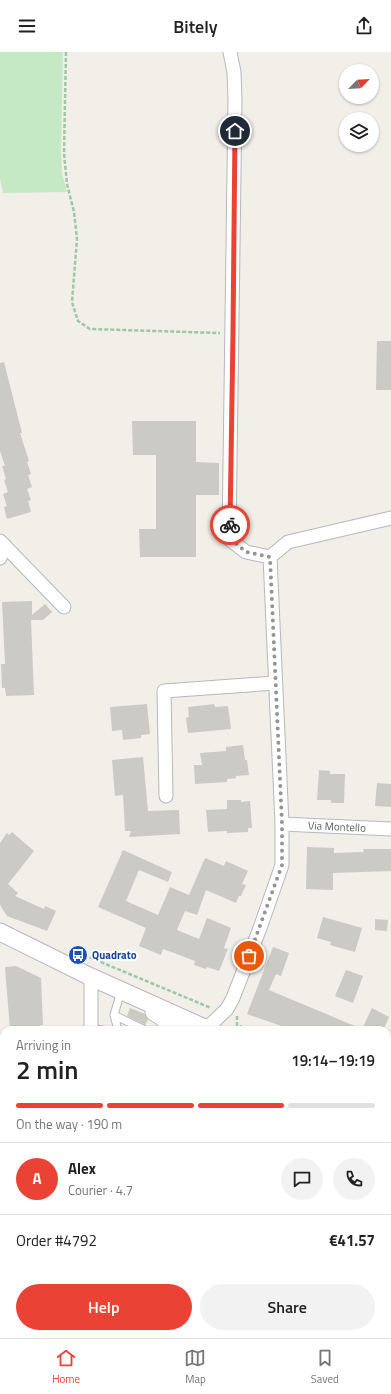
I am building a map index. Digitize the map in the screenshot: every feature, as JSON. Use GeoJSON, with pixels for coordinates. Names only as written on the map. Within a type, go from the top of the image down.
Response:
{"type":"FeatureCollection","features":[{"type":"Feature","properties":{"kind":"street"},"geometry":{"type":"LineString","coordinates":[[230,52],[234,72],[235,100],[230,538],[246,552],[270,557]]}},
{"type":"Feature","properties":{"kind":"street"},"geometry":{"type":"LineString","coordinates":[[270,557],[288,542],[391,518]]}},
{"type":"Feature","properties":{"kind":"street"},"geometry":{"type":"LineString","coordinates":[[0,558],[2,543]]}},
{"type":"Feature","properties":{"kind":"street"},"geometry":{"type":"LineString","coordinates":[[2,543],[64,607]]}},
{"type":"Feature","properties":{"kind":"street"},"geometry":{"type":"LineString","coordinates":[[210,1026],[227,1009],[260,928],[282,865],[282,824],[270,557]]}},
{"type":"Feature","properties":{"kind":"street"},"geometry":{"type":"LineString","coordinates":[[166,796],[164,691],[275,683]]}},
{"type":"Feature","properties":{"kind":"street","name":"Via Montello"},"geometry":{"type":"LineString","coordinates":[[282,824],[391,829]]}},
{"type":"Feature","properties":{"kind":"street"},"geometry":{"type":"LineString","coordinates":[[0,932],[91,977],[197,1026]]}},
{"type":"Feature","properties":{"kind":"street"},"geometry":{"type":"LineString","coordinates":[[91,977],[95,1026]]}},
{"type":"Feature","properties":{"kind":"street"},"geometry":{"type":"LineString","coordinates":[[127,994],[162,1017],[167,1026]]}},
{"type":"Feature","properties":{"kind":"lane"},"geometry":{"type":"LineString","coordinates":[[117,1026],[114,1015],[127,994]]}},
{"type":"Feature","properties":{"kind":"lane"},"geometry":{"type":"LineString","coordinates":[[114,1015],[137,1026]]}},
{"type":"Feature","properties":{"kind":"path"},"geometry":{"type":"LineString","coordinates":[[66,52],[64,153],[67,184],[74,212],[77,239],[72,302],[78,321],[90,329],[233,334]]}},
{"type":"Feature","properties":{"kind":"path"},"geometry":{"type":"LineString","coordinates":[[84,955],[213,1009],[218,1006],[227,1009],[238,1016],[237,1025],[239,1026]]}},
{"type":"Feature","properties":{"kind":"green space"},"geometry":{"type":"Polygon","coordinates":[[[0,52],[63,52],[61,150],[62,173],[67,192],[3,193],[0,179],[0,52]]]}},
{"type":"Feature","properties":{"kind":"building"},"geometry":{"type":"Polygon","coordinates":[[[377,341],[391,341],[391,390],[376,390],[377,341]]]}},
{"type":"Feature","properties":{"kind":"building"},"geometry":{"type":"Polygon","coordinates":[[[4,362],[22,433],[20,433],[29,461],[27,462],[31,474],[28,475],[32,487],[27,489],[31,500],[28,501],[31,512],[7,519],[4,507],[7,506],[3,494],[8,492],[2,466],[5,466],[0,451],[0,363],[4,362]]]}},
{"type":"Feature","properties":{"kind":"building"},"geometry":{"type":"Polygon","coordinates":[[[132,421],[196,421],[196,462],[219,463],[219,495],[196,495],[196,557],[140,557],[139,529],[156,529],[156,455],[133,455],[132,421]]]}},
{"type":"Feature","properties":{"kind":"building"},"geometry":{"type":"Polygon","coordinates":[[[32,601],[32,615],[45,604],[52,612],[43,620],[31,620],[34,695],[6,696],[5,688],[2,688],[1,664],[5,664],[2,602],[32,601]]]}},
{"type":"Feature","properties":{"kind":"building"},"geometry":{"type":"Polygon","coordinates":[[[147,704],[150,734],[141,735],[141,738],[123,740],[122,730],[112,731],[110,707],[147,704]]]}},
{"type":"Feature","properties":{"kind":"building"},"geometry":{"type":"Polygon","coordinates":[[[214,704],[215,707],[228,706],[231,729],[188,733],[186,718],[189,717],[188,707],[214,704]]]}},
{"type":"Feature","properties":{"kind":"building"},"geometry":{"type":"Polygon","coordinates":[[[243,745],[249,775],[236,776],[236,778],[227,779],[227,782],[195,784],[194,765],[202,765],[200,753],[226,751],[226,747],[243,745]]]}},
{"type":"Feature","properties":{"kind":"building"},"geometry":{"type":"Polygon","coordinates":[[[143,757],[148,811],[179,810],[180,834],[129,837],[131,831],[125,831],[123,795],[115,796],[112,760],[143,757]]]}},
{"type":"Feature","properties":{"kind":"building"},"geometry":{"type":"Polygon","coordinates":[[[319,770],[330,771],[330,774],[345,774],[344,803],[331,803],[331,800],[317,800],[319,770]]]}},
{"type":"Feature","properties":{"kind":"building"},"geometry":{"type":"Polygon","coordinates":[[[377,783],[391,784],[391,807],[375,806],[377,783]]]}},
{"type":"Feature","properties":{"kind":"building"},"geometry":{"type":"Polygon","coordinates":[[[227,800],[241,800],[241,802],[250,801],[252,828],[248,828],[248,832],[208,832],[206,810],[227,809],[227,800]]]}},
{"type":"Feature","properties":{"kind":"building"},"geometry":{"type":"Polygon","coordinates":[[[12,832],[34,851],[8,884],[18,893],[15,896],[44,909],[45,906],[56,911],[47,931],[7,916],[0,905],[0,843],[7,833],[9,835],[12,832]]]}},
{"type":"Feature","properties":{"kind":"building"},"geometry":{"type":"Polygon","coordinates":[[[307,847],[334,848],[334,853],[364,852],[363,849],[391,849],[391,871],[333,873],[333,890],[306,889],[307,847]]]}},
{"type":"Feature","properties":{"kind":"building"},"geometry":{"type":"Polygon","coordinates":[[[123,850],[172,872],[168,882],[139,870],[126,901],[158,915],[170,887],[189,895],[205,858],[224,866],[226,861],[248,871],[242,884],[246,885],[236,903],[206,890],[197,915],[185,911],[177,930],[199,939],[207,918],[231,928],[224,948],[228,949],[219,971],[194,965],[195,961],[163,949],[161,955],[139,946],[146,928],[98,907],[123,850]]]}},
{"type":"Feature","properties":{"kind":"building"},"geometry":{"type":"Polygon","coordinates":[[[323,917],[362,928],[355,952],[330,945],[331,942],[317,938],[323,917]]]}},
{"type":"Feature","properties":{"kind":"building"},"geometry":{"type":"Polygon","coordinates":[[[375,919],[388,920],[387,931],[375,930],[375,919]]]}},
{"type":"Feature","properties":{"kind":"building"},"geometry":{"type":"Polygon","coordinates":[[[273,947],[289,953],[281,976],[276,974],[269,990],[355,1026],[282,1026],[247,1014],[273,947]]]}},
{"type":"Feature","properties":{"kind":"building"},"geometry":{"type":"Polygon","coordinates":[[[16,966],[41,978],[43,1025],[10,1026],[5,967],[16,966]]]}},
{"type":"Feature","properties":{"kind":"building"},"geometry":{"type":"Polygon","coordinates":[[[346,970],[363,976],[353,1003],[335,996],[346,970]]]}},
{"type":"Feature","properties":{"kind":"building"},"geometry":{"type":"Polygon","coordinates":[[[130,1008],[145,1014],[148,1020],[145,1025],[127,1016],[130,1008]]]}},
{"type":"Feature","properties":{"kind":"building"},"geometry":{"type":"Polygon","coordinates":[[[372,1008],[389,1017],[385,1026],[363,1026],[372,1008]]]}},
{"type":"Feature","properties":{"kind":"way so far"},"geometry":{"type":"LineString","coordinates":[[230,525],[230,538],[246,552],[270,557],[282,824],[282,865],[249,956]]}},
{"type":"Feature","properties":{"kind":"place","name":"Quadrato"},"geometry":{"type":"Point","coordinates":[78,955]}},
{"type":"Feature","properties":{"kind":"route"},"geometry":{"type":"LineString","coordinates":[[230,525],[235,131]]}}]}
